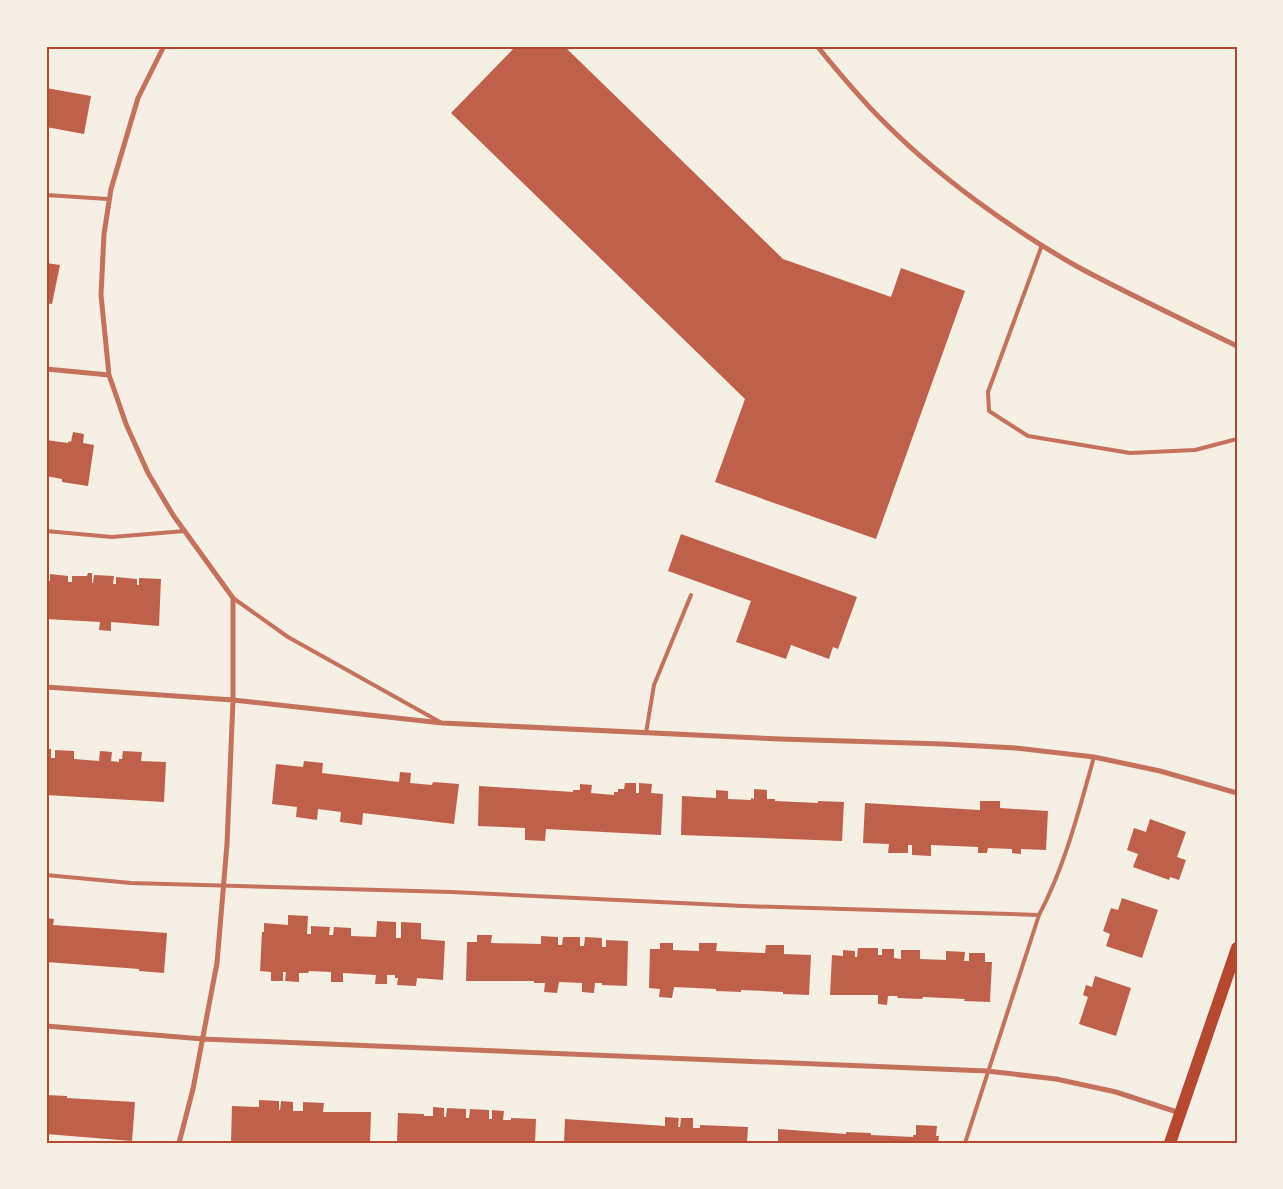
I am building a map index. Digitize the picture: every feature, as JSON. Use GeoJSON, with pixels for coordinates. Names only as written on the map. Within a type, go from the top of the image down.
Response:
{"type":"FeatureCollection","features":[{"type":"Feature","properties":{"kind":"main road"},"geometry":{"type":"LineString","coordinates":[[1170,1143],[1236,953]]}},
{"type":"Feature","properties":{"kind":"street"},"geometry":{"type":"LineString","coordinates":[[164,46],[138,98],[122,146],[108,199],[101,295],[109,375],[126,424],[148,473],[172,516],[233,598],[233,700],[224,885],[217,964],[193,1089],[180,1143]]}},
{"type":"Feature","properties":{"kind":"street"},"geometry":{"type":"LineString","coordinates":[[817,46],[886,125],[968,195],[1042,245],[1078,266],[1237,346]]}},
{"type":"Feature","properties":{"kind":"street"},"geometry":{"type":"LineString","coordinates":[[46,369],[109,375]]}},
{"type":"Feature","properties":{"kind":"street"},"geometry":{"type":"LineString","coordinates":[[46,687],[233,700],[442,723],[1016,748],[1094,757],[1160,771],[1237,793]]}},
{"type":"Feature","properties":{"kind":"street"},"geometry":{"type":"LineString","coordinates":[[46,1026],[203,1038],[987,1071],[1056,1079],[1116,1092],[1180,1113]]}},
{"type":"Feature","properties":{"kind":"lane"},"geometry":{"type":"LineString","coordinates":[[46,195],[108,199]]}},
{"type":"Feature","properties":{"kind":"lane"},"geometry":{"type":"LineString","coordinates":[[1042,245],[988,392],[989,411],[1028,436],[1130,453],[1195,450],[1237,439]]}},
{"type":"Feature","properties":{"kind":"lane"},"geometry":{"type":"LineString","coordinates":[[46,531],[112,537],[185,532]]}},
{"type":"Feature","properties":{"kind":"lane"},"geometry":{"type":"LineString","coordinates":[[646,733],[654,685],[691,595]]}},
{"type":"Feature","properties":{"kind":"lane"},"geometry":{"type":"LineString","coordinates":[[233,598],[288,637],[442,723]]}},
{"type":"Feature","properties":{"kind":"lane"},"geometry":{"type":"LineString","coordinates":[[965,1143],[987,1071],[1026,958],[1038,915],[1050,892],[1071,835],[1094,757]]}},
{"type":"Feature","properties":{"kind":"lane"},"geometry":{"type":"LineString","coordinates":[[46,874],[131,883],[451,892],[753,906],[1038,915]]}},
{"type":"Feature","properties":{"kind":"building"},"geometry":{"type":"Polygon","coordinates":[[[516,46],[564,46],[783,259],[891,297],[901,268],[965,291],[876,539],[715,482],[745,399],[451,113],[516,46]]]}},
{"type":"Feature","properties":{"kind":"building"},"geometry":{"type":"Polygon","coordinates":[[[46,88],[91,96],[84,134],[46,127],[46,88]]]}},
{"type":"Feature","properties":{"kind":"building"},"geometry":{"type":"Polygon","coordinates":[[[46,263],[60,265],[52,304],[46,303],[46,263]]]}},
{"type":"Feature","properties":{"kind":"building"},"geometry":{"type":"Polygon","coordinates":[[[73,432],[84,434],[83,443],[94,445],[88,486],[62,482],[62,479],[46,476],[46,440],[68,443],[69,441],[71,442],[73,432]]]}},
{"type":"Feature","properties":{"kind":"building"},"geometry":{"type":"Polygon","coordinates":[[[681,534],[857,597],[838,649],[833,647],[829,659],[791,645],[786,659],[736,642],[751,601],[668,571],[681,534]]]}},
{"type":"Feature","properties":{"kind":"building"},"geometry":{"type":"Polygon","coordinates":[[[88,573],[92,573],[92,583],[94,575],[114,576],[113,584],[116,584],[116,577],[137,579],[137,585],[139,585],[139,578],[161,579],[159,626],[111,622],[111,631],[99,630],[100,622],[46,619],[46,581],[50,581],[50,574],[68,576],[68,582],[72,582],[72,576],[87,576],[88,573]]]}},
{"type":"Feature","properties":{"kind":"building"},"geometry":{"type":"Polygon","coordinates":[[[46,749],[51,749],[51,758],[55,758],[55,750],[74,751],[74,759],[99,761],[100,751],[112,752],[111,761],[119,762],[119,759],[122,759],[123,751],[142,752],[141,761],[166,762],[164,802],[46,795],[46,749]]]}},
{"type":"Feature","properties":{"kind":"building"},"geometry":{"type":"Polygon","coordinates":[[[304,761],[323,763],[322,773],[399,782],[400,772],[411,773],[410,783],[432,785],[433,782],[459,784],[454,824],[363,813],[362,825],[340,822],[341,812],[318,809],[317,820],[296,817],[297,807],[272,804],[276,764],[303,767],[304,761]]]}},
{"type":"Feature","properties":{"kind":"building"},"geometry":{"type":"Polygon","coordinates":[[[625,783],[636,783],[636,793],[639,793],[639,783],[652,784],[651,793],[663,794],[661,835],[546,829],[545,841],[525,840],[525,828],[478,826],[479,786],[573,792],[573,790],[580,790],[580,784],[592,785],[591,793],[614,795],[614,792],[618,792],[618,789],[624,789],[625,783]]]}},
{"type":"Feature","properties":{"kind":"building"},"geometry":{"type":"Polygon","coordinates":[[[754,789],[767,790],[767,799],[775,799],[775,801],[844,802],[842,841],[681,835],[682,796],[716,798],[716,790],[728,791],[728,799],[751,800],[751,798],[754,799],[754,789]]]}},
{"type":"Feature","properties":{"kind":"building"},"geometry":{"type":"Polygon","coordinates":[[[980,801],[1000,801],[1000,808],[1048,811],[1046,850],[1021,849],[1021,854],[1012,853],[1012,849],[988,848],[987,853],[978,853],[978,847],[931,845],[931,856],[912,855],[912,845],[908,845],[908,853],[888,853],[889,844],[863,843],[865,803],[980,810],[980,801]]]}},
{"type":"Feature","properties":{"kind":"building"},"geometry":{"type":"Polygon","coordinates":[[[1150,819],[1186,832],[1177,857],[1186,860],[1179,880],[1170,877],[1169,880],[1133,867],[1138,854],[1127,850],[1134,828],[1146,832],[1150,819]]]}},
{"type":"Feature","properties":{"kind":"building"},"geometry":{"type":"Polygon","coordinates":[[[1122,898],[1158,910],[1142,958],[1106,946],[1110,934],[1103,931],[1111,908],[1118,910],[1122,898]]]}},
{"type":"Feature","properties":{"kind":"building"},"geometry":{"type":"Polygon","coordinates":[[[288,915],[308,916],[307,934],[311,934],[311,926],[330,927],[329,935],[333,935],[334,927],[351,928],[351,936],[376,937],[377,921],[396,922],[396,938],[401,938],[401,922],[421,923],[421,939],[445,941],[443,980],[417,978],[416,986],[397,985],[398,978],[395,978],[395,975],[387,975],[387,984],[375,984],[376,975],[343,973],[343,982],[331,982],[331,972],[309,971],[308,973],[299,973],[299,982],[285,981],[286,972],[283,972],[283,981],[271,981],[271,972],[260,971],[264,923],[288,925],[288,915]]]}},
{"type":"Feature","properties":{"kind":"building"},"geometry":{"type":"Polygon","coordinates":[[[46,918],[54,919],[53,925],[167,933],[164,973],[139,971],[139,969],[46,962],[46,918]]]}},
{"type":"Feature","properties":{"kind":"building"},"geometry":{"type":"Polygon","coordinates":[[[477,935],[492,935],[491,943],[541,944],[541,936],[558,937],[558,945],[562,945],[563,937],[580,937],[580,946],[584,946],[585,937],[602,938],[602,947],[606,947],[606,940],[628,941],[627,986],[595,983],[594,993],[582,992],[582,983],[559,982],[557,993],[544,992],[545,983],[534,983],[534,981],[466,981],[467,942],[477,942],[477,935]]]}},
{"type":"Feature","properties":{"kind":"building"},"geometry":{"type":"Polygon","coordinates":[[[660,943],[673,943],[673,950],[699,951],[699,943],[717,943],[716,951],[765,953],[766,945],[784,945],[784,954],[811,955],[809,995],[741,990],[741,992],[716,991],[716,989],[674,987],[672,998],[659,997],[660,989],[649,988],[650,949],[660,949],[660,943]]]}},
{"type":"Feature","properties":{"kind":"building"},"geometry":{"type":"Polygon","coordinates":[[[858,948],[878,948],[878,955],[882,955],[882,949],[894,949],[894,958],[901,959],[901,950],[920,950],[920,959],[946,960],[946,951],[965,952],[964,961],[969,961],[969,953],[985,953],[985,962],[992,962],[990,1002],[964,1001],[965,999],[923,997],[922,999],[888,996],[887,1005],[878,1004],[878,995],[830,995],[832,955],[843,956],[843,950],[855,951],[855,957],[857,957],[858,948]]]}},
{"type":"Feature","properties":{"kind":"building"},"geometry":{"type":"Polygon","coordinates":[[[1095,976],[1131,988],[1116,1036],[1079,1024],[1088,997],[1083,995],[1086,985],[1092,987],[1095,976]]]}},
{"type":"Feature","properties":{"kind":"building"},"geometry":{"type":"Polygon","coordinates":[[[46,1095],[135,1102],[132,1141],[46,1134],[46,1095]]]}},
{"type":"Feature","properties":{"kind":"building"},"geometry":{"type":"Polygon","coordinates":[[[259,1100],[279,1101],[279,1110],[281,1101],[293,1102],[293,1111],[303,1111],[303,1102],[324,1103],[323,1112],[371,1112],[370,1143],[231,1143],[232,1106],[259,1107],[259,1100]]]}},
{"type":"Feature","properties":{"kind":"building"},"geometry":{"type":"Polygon","coordinates":[[[433,1107],[444,1108],[444,1117],[446,1117],[447,1108],[466,1109],[466,1118],[469,1118],[470,1109],[489,1110],[489,1119],[492,1119],[492,1110],[504,1111],[503,1120],[511,1120],[511,1118],[536,1119],[535,1143],[397,1143],[398,1113],[433,1116],[433,1107]]]}},
{"type":"Feature","properties":{"kind":"building"},"geometry":{"type":"Polygon","coordinates":[[[665,1117],[679,1118],[678,1127],[680,1127],[681,1118],[693,1118],[693,1128],[700,1128],[700,1125],[748,1127],[747,1143],[564,1143],[565,1119],[665,1126],[665,1117]]]}},
{"type":"Feature","properties":{"kind":"building"},"geometry":{"type":"Polygon","coordinates":[[[916,1125],[937,1126],[936,1136],[939,1136],[938,1143],[778,1143],[778,1129],[846,1134],[846,1132],[871,1133],[871,1135],[913,1137],[913,1135],[916,1135],[916,1125]]]}}]}
